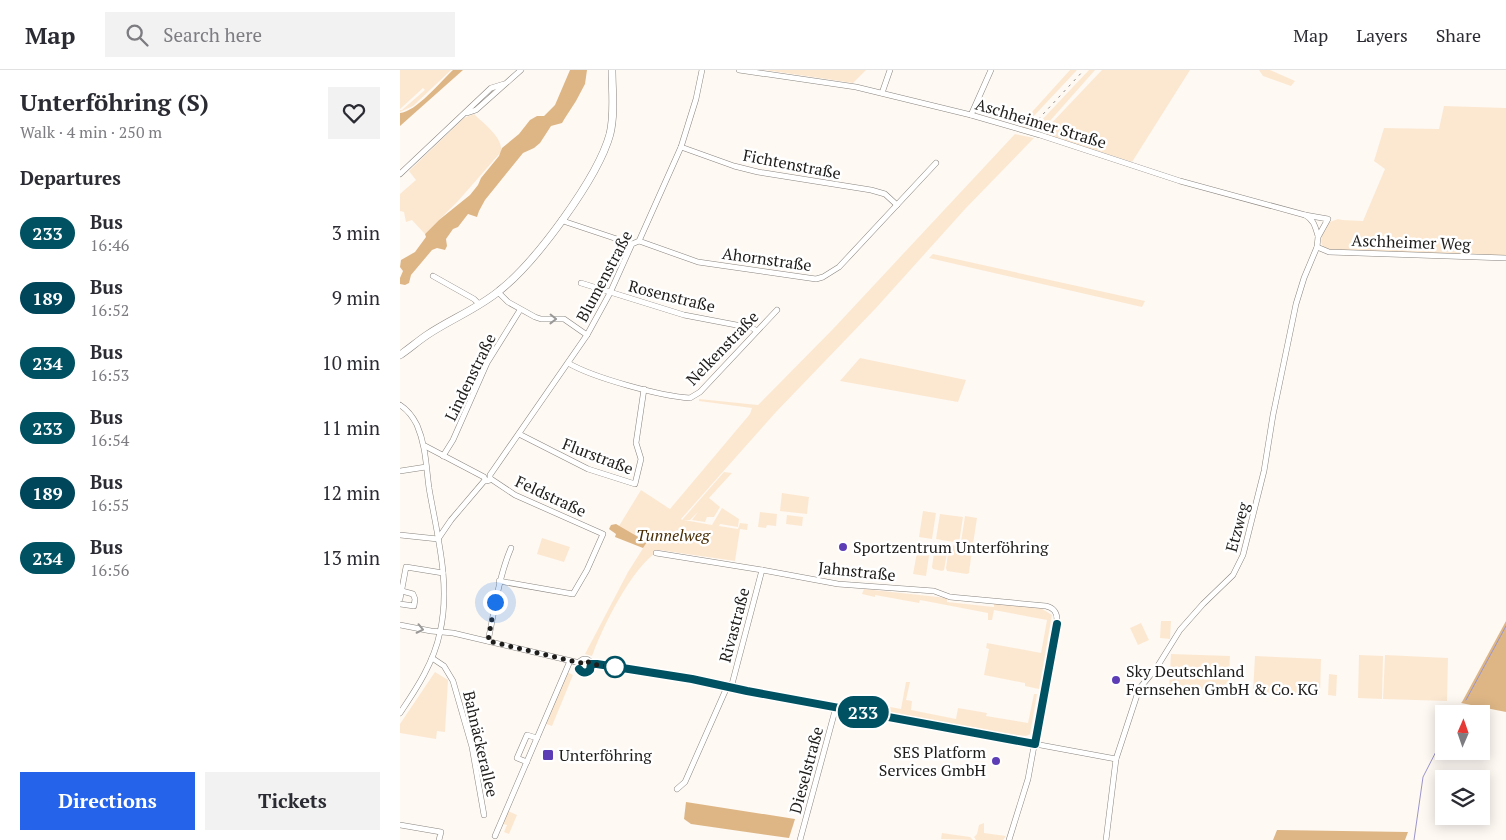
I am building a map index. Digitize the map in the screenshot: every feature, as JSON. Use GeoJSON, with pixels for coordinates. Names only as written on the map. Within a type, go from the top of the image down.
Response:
{"type":"FeatureCollection","features":[{"type":"Feature","properties":{"kind":"main road"},"geometry":{"type":"LineString","coordinates":[[400,355],[428,335],[498,292],[515,278],[562,219],[600,161],[606,146],[610,134],[613,107],[612,70]]}},
{"type":"Feature","properties":{"kind":"street"},"geometry":{"type":"LineString","coordinates":[[400,174],[491,88],[504,84],[521,70]]}},
{"type":"Feature","properties":{"kind":"street","name":"Blumenstraße"},"geometry":{"type":"LineString","coordinates":[[438,539],[451,520],[487,478],[587,335],[610,293],[632,244],[639,241],[681,146],[696,99],[702,70]]}},
{"type":"Feature","properties":{"kind":"street","name":"Aschheimer Straße"},"geometry":{"type":"LineString","coordinates":[[739,70],[882,93],[971,115],[1040,135],[1180,181],[1305,215],[1328,219]]}},
{"type":"Feature","properties":{"kind":"street"},"geometry":{"type":"LineString","coordinates":[[882,93],[890,70]]}},
{"type":"Feature","properties":{"kind":"street"},"geometry":{"type":"LineString","coordinates":[[971,115],[991,70]]}},
{"type":"Feature","properties":{"kind":"street","name":"Fichtenstraße"},"geometry":{"type":"LineString","coordinates":[[681,146],[734,166],[758,172],[871,190],[885,194],[897,204]]}},
{"type":"Feature","properties":{"kind":"street","name":"Ahornstraße"},"geometry":{"type":"LineString","coordinates":[[639,241],[698,262],[816,279],[837,268],[936,163]]}},
{"type":"Feature","properties":{"kind":"street"},"geometry":{"type":"LineString","coordinates":[[1305,215],[1315,224],[1318,237]]}},
{"type":"Feature","properties":{"kind":"street"},"geometry":{"type":"LineString","coordinates":[[562,219],[632,244]]}},
{"type":"Feature","properties":{"kind":"street","name":"Etzweg"},"geometry":{"type":"LineString","coordinates":[[1106,840],[1116,759],[1139,689],[1157,667],[1180,630],[1233,575],[1244,555],[1264,471],[1272,415],[1296,304],[1317,247],[1318,237],[1328,219]]}},
{"type":"Feature","properties":{"kind":"street","name":"Aschheimer Weg"},"geometry":{"type":"LineString","coordinates":[[1317,247],[1329,252],[1506,258]]}},
{"type":"Feature","properties":{"kind":"street"},"geometry":{"type":"LineString","coordinates":[[433,276],[474,298],[480,304]]}},
{"type":"Feature","properties":{"kind":"street","name":"Rosenstraße"},"geometry":{"type":"LineString","coordinates":[[581,283],[684,315],[752,328],[757,331]]}},
{"type":"Feature","properties":{"kind":"street"},"geometry":{"type":"LineString","coordinates":[[498,292],[520,310],[541,319],[564,320],[587,335]]}},
{"type":"Feature","properties":{"kind":"street","name":"Lindenstraße"},"geometry":{"type":"LineString","coordinates":[[440,455],[453,440],[487,363],[520,310]]}},
{"type":"Feature","properties":{"kind":"street","name":"Nelkenstraße"},"geometry":{"type":"LineString","coordinates":[[568,364],[644,389],[685,397],[695,396],[777,310]]}},
{"type":"Feature","properties":{"kind":"street","name":"Flurstraße"},"geometry":{"type":"LineString","coordinates":[[519,434],[588,469],[635,484],[641,459],[636,443],[644,389]]}},
{"type":"Feature","properties":{"kind":"street"},"geometry":{"type":"LineString","coordinates":[[400,405],[411,414],[424,446],[445,598],[440,633],[432,658],[424,676],[400,713]]}},
{"type":"Feature","properties":{"kind":"street","name":"Feldstraße"},"geometry":{"type":"LineString","coordinates":[[424,446],[534,503],[603,534],[573,594],[499,581]]}},
{"type":"Feature","properties":{"kind":"street"},"geometry":{"type":"LineString","coordinates":[[426,459],[440,455]]}},
{"type":"Feature","properties":{"kind":"street"},"geometry":{"type":"LineString","coordinates":[[400,472],[426,467]]}},
{"type":"Feature","properties":{"kind":"street"},"geometry":{"type":"LineString","coordinates":[[400,535],[438,539]]}},
{"type":"Feature","properties":{"kind":"street"},"geometry":{"type":"LineString","coordinates":[[488,641],[502,568],[511,548]]}},
{"type":"Feature","properties":{"kind":"street","name":"Jahnstraße"},"geometry":{"type":"LineString","coordinates":[[656,553],[838,584],[934,591],[950,596],[1046,606],[1055,611],[1057,624],[1035,744]]}},
{"type":"Feature","properties":{"kind":"street"},"geometry":{"type":"LineString","coordinates":[[400,599],[406,567],[443,573]]}},
{"type":"Feature","properties":{"kind":"street","name":"Rivastraße"},"geometry":{"type":"LineString","coordinates":[[678,790],[685,782],[729,687],[762,570]]}},
{"type":"Feature","properties":{"kind":"street"},"geometry":{"type":"LineString","coordinates":[[400,604],[414,606],[415,599],[413,594],[402,591]]}},
{"type":"Feature","properties":{"kind":"street"},"geometry":{"type":"LineString","coordinates":[[400,625],[440,633],[453,633],[580,663],[586,660],[591,664],[692,679],[1116,759]]}},
{"type":"Feature","properties":{"kind":"street","name":"Bahnäckerallee"},"geometry":{"type":"LineString","coordinates":[[432,658],[444,666],[453,681],[471,740],[484,815]]}},
{"type":"Feature","properties":{"kind":"street"},"geometry":{"type":"LineString","coordinates":[[495,836],[570,661]]}},
{"type":"Feature","properties":{"kind":"street"},"geometry":{"type":"LineString","coordinates":[[580,663],[579,669],[584,673],[590,670],[591,664]]}},
{"type":"Feature","properties":{"kind":"street","name":"Dieselstraße"},"geometry":{"type":"LineString","coordinates":[[800,840],[836,707]]}},
{"type":"Feature","properties":{"kind":"street"},"geometry":{"type":"LineString","coordinates":[[527,762],[517,758],[527,735],[537,738]]}},
{"type":"Feature","properties":{"kind":"street"},"geometry":{"type":"LineString","coordinates":[[1010,840],[1025,793],[1035,744]]}},
{"type":"Feature","properties":{"kind":"street"},"geometry":{"type":"LineString","coordinates":[[400,825],[441,832],[439,840]]}},
{"type":"Feature","properties":{"kind":"green space"},"geometry":{"type":"Polygon","coordinates":[[[400,70],[451,70],[413,106],[400,112],[400,110],[425,90],[423,88],[400,109],[400,70]]]}},
{"type":"Feature","properties":{"kind":"green space"},"geometry":{"type":"Polygon","coordinates":[[[765,70],[866,70],[853,83],[765,70]]]}},
{"type":"Feature","properties":{"kind":"green space"},"geometry":{"type":"Polygon","coordinates":[[[1070,70],[1077,70],[1029,123],[1034,126],[1039,123],[1089,70],[1095,70],[1041,131],[1022,127],[1023,122],[1070,70]]]}},
{"type":"Feature","properties":{"kind":"green space"},"geometry":{"type":"Polygon","coordinates":[[[1102,70],[1190,70],[1132,162],[1045,134],[1046,129],[1102,70]]]}},
{"type":"Feature","properties":{"kind":"green space"},"geometry":{"type":"Polygon","coordinates":[[[1259,70],[1270,70],[1295,81],[1291,86],[1263,76],[1259,70]]]}},
{"type":"Feature","properties":{"kind":"green space"},"geometry":{"type":"Polygon","coordinates":[[[1444,106],[1506,108],[1506,256],[1326,250],[1321,240],[1327,223],[1338,219],[1363,221],[1385,169],[1374,161],[1384,128],[1439,129],[1444,106]]]}},
{"type":"Feature","properties":{"kind":"green space"},"geometry":{"type":"Polygon","coordinates":[[[474,114],[496,136],[501,152],[458,201],[425,234],[412,220],[406,222],[404,212],[400,211],[400,194],[416,180],[409,171],[464,118],[474,114]]]}},
{"type":"Feature","properties":{"kind":"green space","name":"Tunnelweg"},"geometry":{"type":"Polygon","coordinates":[[[1015,134],[1034,138],[966,208],[876,308],[776,412],[681,519],[724,472],[732,473],[709,498],[720,507],[714,517],[707,517],[705,522],[692,520],[698,512],[690,520],[684,520],[712,525],[722,508],[739,519],[738,527],[720,524],[719,526],[738,529],[740,523],[748,524],[747,530],[740,529],[735,561],[659,550],[638,570],[629,583],[611,613],[592,656],[585,654],[628,572],[647,542],[619,526],[641,490],[670,509],[750,414],[752,408],[699,401],[699,399],[758,405],[833,329],[1015,134]]]}},
{"type":"Feature","properties":{"kind":"green space"},"geometry":{"type":"Polygon","coordinates":[[[933,254],[1145,301],[1142,307],[929,258],[933,254]]]}},
{"type":"Feature","properties":{"kind":"green space"},"geometry":{"type":"Polygon","coordinates":[[[860,358],[966,380],[958,402],[840,381],[860,358]]]}},
{"type":"Feature","properties":{"kind":"green space"},"geometry":{"type":"Polygon","coordinates":[[[782,493],[809,497],[807,514],[780,511],[782,493]]]}},
{"type":"Feature","properties":{"kind":"green space"},"geometry":{"type":"Polygon","coordinates":[[[923,511],[936,513],[932,539],[919,537],[923,511]]]}},
{"type":"Feature","properties":{"kind":"green space"},"geometry":{"type":"Polygon","coordinates":[[[760,512],[777,514],[776,526],[758,527],[760,512]]]}},
{"type":"Feature","properties":{"kind":"green space"},"geometry":{"type":"Polygon","coordinates":[[[940,514],[963,517],[959,543],[936,539],[940,514]]]}},
{"type":"Feature","properties":{"kind":"green space"},"geometry":{"type":"Polygon","coordinates":[[[787,515],[803,517],[802,526],[786,524],[787,515]]]}},
{"type":"Feature","properties":{"kind":"green space"},"geometry":{"type":"Polygon","coordinates":[[[965,516],[977,518],[973,544],[961,542],[965,516]]]}},
{"type":"Feature","properties":{"kind":"green space"},"geometry":{"type":"Polygon","coordinates":[[[542,538],[570,547],[564,562],[537,554],[542,538]]]}},
{"type":"Feature","properties":{"kind":"green space"},"geometry":{"type":"Polygon","coordinates":[[[951,545],[971,548],[969,573],[947,571],[949,547],[951,545]]]}},
{"type":"Feature","properties":{"kind":"green space"},"geometry":{"type":"Polygon","coordinates":[[[935,546],[947,546],[948,548],[944,570],[942,571],[932,567],[935,546]]]}},
{"type":"Feature","properties":{"kind":"green space"},"geometry":{"type":"Polygon","coordinates":[[[918,547],[930,549],[926,576],[913,574],[918,547]]]}},
{"type":"Feature","properties":{"kind":"green space"},"geometry":{"type":"Polygon","coordinates":[[[864,589],[947,598],[947,602],[994,607],[994,602],[1039,607],[1052,615],[1039,689],[1025,686],[1025,683],[984,675],[989,649],[986,648],[987,643],[1041,653],[1047,620],[994,610],[992,620],[988,620],[988,613],[920,600],[919,603],[875,595],[875,597],[862,594],[864,589]]]}},
{"type":"Feature","properties":{"kind":"green space"},"geometry":{"type":"Polygon","coordinates":[[[1161,621],[1171,621],[1170,639],[1160,638],[1161,621]]]}},
{"type":"Feature","properties":{"kind":"green space"},"geometry":{"type":"Polygon","coordinates":[[[1141,623],[1149,640],[1138,645],[1130,628],[1141,623]]]}},
{"type":"Feature","properties":{"kind":"green space"},"geometry":{"type":"Polygon","coordinates":[[[1171,654],[1230,656],[1228,690],[1169,688],[1171,654]]]}},
{"type":"Feature","properties":{"kind":"green space"},"geometry":{"type":"Polygon","coordinates":[[[1359,655],[1383,656],[1382,699],[1358,698],[1359,655]]]}},
{"type":"Feature","properties":{"kind":"green space"},"geometry":{"type":"Polygon","coordinates":[[[1385,655],[1448,658],[1447,701],[1383,699],[1385,655]]]}},
{"type":"Feature","properties":{"kind":"green space"},"geometry":{"type":"Polygon","coordinates":[[[1255,656],[1321,659],[1320,695],[1253,692],[1255,656]]]}},
{"type":"Feature","properties":{"kind":"green space"},"geometry":{"type":"Polygon","coordinates":[[[435,672],[448,680],[445,732],[437,731],[436,739],[400,733],[400,724],[435,672]]]}},
{"type":"Feature","properties":{"kind":"green space"},"geometry":{"type":"Polygon","coordinates":[[[567,672],[573,675],[552,726],[546,724],[567,672]]]}},
{"type":"Feature","properties":{"kind":"green space"},"geometry":{"type":"Polygon","coordinates":[[[1329,674],[1337,675],[1336,696],[1328,695],[1329,674]]]}},
{"type":"Feature","properties":{"kind":"green space"},"geometry":{"type":"Polygon","coordinates":[[[906,682],[910,682],[906,700],[912,701],[911,710],[956,719],[958,708],[987,713],[986,716],[1028,723],[1034,694],[1037,694],[1030,734],[1026,736],[982,730],[858,706],[858,701],[901,709],[906,682]]]}},
{"type":"Feature","properties":{"kind":"green space"},"geometry":{"type":"Polygon","coordinates":[[[508,811],[517,815],[509,834],[504,832],[507,825],[503,824],[508,811]]]}},
{"type":"Feature","properties":{"kind":"green space"},"geometry":{"type":"Polygon","coordinates":[[[984,823],[984,833],[1006,836],[1003,840],[976,840],[974,837],[977,834],[979,825],[984,823]]]}},
{"type":"Feature","properties":{"kind":"green space"},"geometry":{"type":"Polygon","coordinates":[[[942,833],[970,837],[973,840],[941,839],[942,833]]]}},
{"type":"Feature","properties":{"kind":"shaded area"},"geometry":{"type":"Polygon","coordinates":[[[453,70],[463,70],[400,126],[400,113],[421,102],[453,70]]]}},
{"type":"Feature","properties":{"kind":"shaded area"},"geometry":{"type":"Polygon","coordinates":[[[570,70],[587,70],[585,84],[562,123],[551,126],[540,143],[523,153],[485,200],[477,217],[468,214],[458,227],[453,229],[446,239],[447,246],[445,250],[437,248],[432,250],[411,275],[409,283],[405,285],[400,284],[403,271],[400,267],[401,260],[415,252],[426,237],[425,234],[470,195],[499,156],[502,148],[519,134],[530,120],[537,116],[544,116],[555,105],[570,70]]]}},
{"type":"Feature","properties":{"kind":"shaded area"},"geometry":{"type":"Polygon","coordinates":[[[616,524],[647,542],[643,548],[615,537],[616,534],[609,529],[611,525],[616,524]]]}},
{"type":"Feature","properties":{"kind":"shaded area"},"geometry":{"type":"Polygon","coordinates":[[[1506,621],[1506,712],[1490,709],[1490,705],[1471,705],[1462,702],[1506,621]]]}},
{"type":"Feature","properties":{"kind":"shaded area"},"geometry":{"type":"Polygon","coordinates":[[[686,802],[795,819],[789,838],[691,824],[684,819],[686,802]]]}},
{"type":"Feature","properties":{"kind":"shaded area"},"geometry":{"type":"Polygon","coordinates":[[[1277,830],[1408,832],[1405,840],[1273,840],[1277,830]]]}},
{"type":"Feature","properties":{"kind":"waterway"},"geometry":{"type":"LineString","coordinates":[[1466,700],[1506,626]]}},
{"type":"Feature","properties":{"kind":"waterway"},"geometry":{"type":"LineString","coordinates":[[1414,840],[1423,777],[1435,754]]}},
{"type":"Feature","properties":{"kind":"railway"},"geometry":{"type":"LineString","coordinates":[[1033,125],[1084,70]]}},
{"type":"Feature","properties":{"kind":"bus line","name":"233"},"geometry":{"type":"LineString","coordinates":[[579,669],[586,673],[590,670],[591,664],[597,664],[692,679],[747,691],[1035,744],[1057,624]]}},
{"type":"Feature","properties":{"kind":"place","name":"Sportzentrum Unterföhring"},"geometry":{"type":"Point","coordinates":[843,547]}},
{"type":"Feature","properties":{"kind":"place","name":"Sky Deutschland Fernsehen GmbH & Co. KG"},"geometry":{"type":"Point","coordinates":[1116,680]}},
{"type":"Feature","properties":{"kind":"place","name":"Unterföhring"},"geometry":{"type":"Point","coordinates":[548,755]}},
{"type":"Feature","properties":{"kind":"place","name":"SES Platform Services GmbH"},"geometry":{"type":"Point","coordinates":[996,761]}},
{"type":"Feature","properties":{"kind":"route"},"geometry":{"type":"LineString","coordinates":[[495,602],[488,641],[580,663],[586,660],[591,664],[615,667]]}}]}
